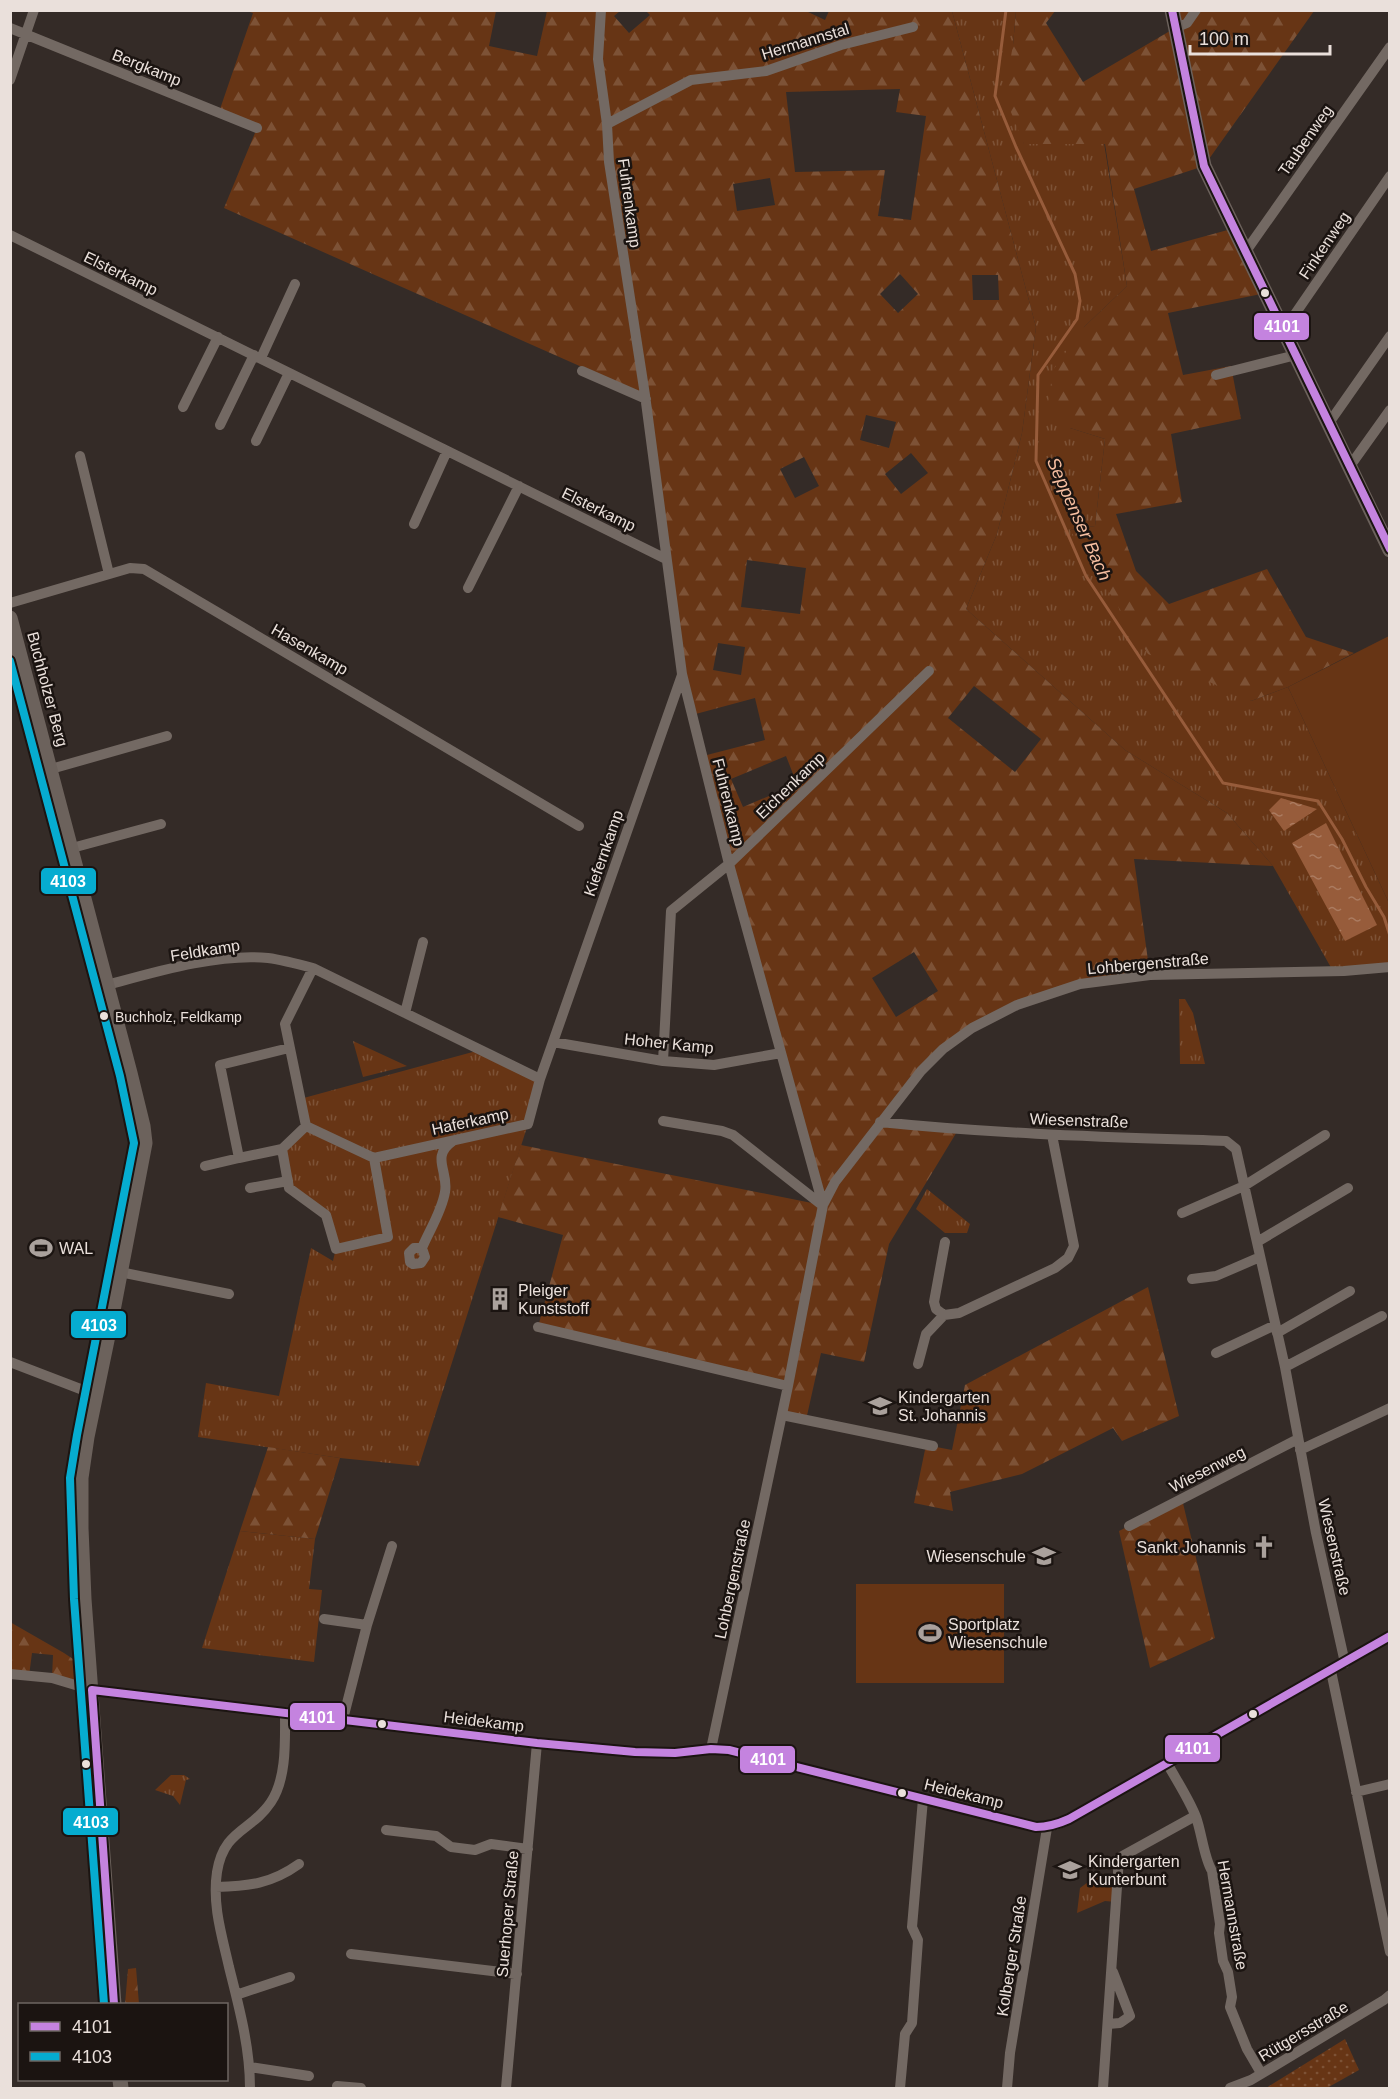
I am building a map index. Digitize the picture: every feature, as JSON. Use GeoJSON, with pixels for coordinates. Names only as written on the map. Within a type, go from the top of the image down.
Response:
{"type":"FeatureCollection","features":[{"type":"Feature","properties":{"kind":"main road"},"geometry":{"type":"LineString","coordinates":[[1172,10],[1204,166],[1389,550]]}},
{"type":"Feature","properties":{"kind":"main road","name":"Buchholzer Berg"},"geometry":{"type":"LineString","coordinates":[[10,618],[74,855],[138,1107],[144,1143],[81,1478],[81,1525],[96,1777],[114,2003]]}},
{"type":"Feature","properties":{"kind":"street"},"geometry":{"type":"LineString","coordinates":[[10,80],[34,10]]}},
{"type":"Feature","properties":{"kind":"street","name":"Fuhrenkamp"},"geometry":{"type":"LineString","coordinates":[[601,10],[598,59],[607,124],[609,162],[646,399],[682,674],[729,864],[823,1205]]}},
{"type":"Feature","properties":{"kind":"street"},"geometry":{"type":"LineString","coordinates":[[1175,28],[1187,23],[1196,10]]}},
{"type":"Feature","properties":{"kind":"street","name":"Hermannstal"},"geometry":{"type":"LineString","coordinates":[[607,124],[691,80],[766,70],[841,45],[913,27]]}},
{"type":"Feature","properties":{"kind":"street","name":"Bergkamp"},"geometry":{"type":"LineString","coordinates":[[10,28],[257,128]]}},
{"type":"Feature","properties":{"kind":"street","name":"Taubenweg"},"geometry":{"type":"LineString","coordinates":[[1246,251],[1389,47]]}},
{"type":"Feature","properties":{"kind":"street","name":"Finkenweg"},"geometry":{"type":"LineString","coordinates":[[1284,330],[1389,176]]}},
{"type":"Feature","properties":{"kind":"street","name":"Elsterkamp"},"geometry":{"type":"LineString","coordinates":[[10,235],[666,558]]}},
{"type":"Feature","properties":{"kind":"street"},"geometry":{"type":"LineString","coordinates":[[220,425],[295,284]]}},
{"type":"Feature","properties":{"kind":"street"},"geometry":{"type":"LineString","coordinates":[[1329,423],[1389,336]]}},
{"type":"Feature","properties":{"kind":"street"},"geometry":{"type":"LineString","coordinates":[[183,407],[218,337]]}},
{"type":"Feature","properties":{"kind":"street"},"geometry":{"type":"LineString","coordinates":[[1216,375],[1296,355]]}},
{"type":"Feature","properties":{"kind":"street"},"geometry":{"type":"LineString","coordinates":[[582,371],[646,399]]}},
{"type":"Feature","properties":{"kind":"street"},"geometry":{"type":"LineString","coordinates":[[256,441],[290,373]]}},
{"type":"Feature","properties":{"kind":"street"},"geometry":{"type":"LineString","coordinates":[[1350,466],[1389,410]]}},
{"type":"Feature","properties":{"kind":"street"},"geometry":{"type":"LineString","coordinates":[[414,524],[447,451]]}},
{"type":"Feature","properties":{"kind":"street"},"geometry":{"type":"LineString","coordinates":[[80,456],[109,574]]}},
{"type":"Feature","properties":{"kind":"street"},"geometry":{"type":"LineString","coordinates":[[468,588],[519,486]]}},
{"type":"Feature","properties":{"kind":"street","name":"Hasenkamp"},"geometry":{"type":"LineString","coordinates":[[10,603],[130,568],[144,569],[579,826]]}},
{"type":"Feature","properties":{"kind":"street","name":"Eichenkamp"},"geometry":{"type":"LineString","coordinates":[[663,1061],[672,911],[729,864],[929,670]]}},
{"type":"Feature","properties":{"kind":"street","name":"Kiefernkamp"},"geometry":{"type":"LineString","coordinates":[[553,1042],[682,674]]}},
{"type":"Feature","properties":{"kind":"street","name":"Buchholzer Berg"},"geometry":{"type":"LineString","coordinates":[[51,769],[167,736]]}},
{"type":"Feature","properties":{"kind":"street"},"geometry":{"type":"LineString","coordinates":[[74,855],[161,824]]}},
{"type":"Feature","properties":{"kind":"street"},"geometry":{"type":"LineString","coordinates":[[405,1013],[423,942]]}},
{"type":"Feature","properties":{"kind":"street","name":"Feldkamp"},"geometry":{"type":"LineString","coordinates":[[107,986],[203,962],[238,958],[266,958],[313,968],[540,1079]]}},
{"type":"Feature","properties":{"kind":"street"},"geometry":{"type":"LineString","coordinates":[[306,1126],[285,1024],[313,968]]}},
{"type":"Feature","properties":{"kind":"street","name":"Lohbergenstraße"},"geometry":{"type":"LineString","coordinates":[[711,1749],[788,1386],[823,1205],[836,1182],[921,1071],[943,1049],[972,1028],[1017,1005],[1080,984],[1175,973],[1344,971],[1385,968]]}},
{"type":"Feature","properties":{"kind":"street"},"geometry":{"type":"LineString","coordinates":[[540,1079],[553,1042]]}},
{"type":"Feature","properties":{"kind":"street","name":"Hoher Kamp"},"geometry":{"type":"LineString","coordinates":[[553,1042],[663,1061],[714,1065],[781,1053]]}},
{"type":"Feature","properties":{"kind":"street"},"geometry":{"type":"LineString","coordinates":[[239,1158],[219,1065],[290,1048]]}},
{"type":"Feature","properties":{"kind":"street","name":"Haferkamp"},"geometry":{"type":"LineString","coordinates":[[374,1158],[528,1124],[540,1079]]}},
{"type":"Feature","properties":{"kind":"street"},"geometry":{"type":"LineString","coordinates":[[663,1121],[733,1135],[823,1205]]}},
{"type":"Feature","properties":{"kind":"street","name":"Wiesenstraße"},"geometry":{"type":"LineString","coordinates":[[880,1122],[958,1130],[1226,1141],[1236,1149],[1285,1367],[1321,1555],[1345,1663]]}},
{"type":"Feature","properties":{"kind":"street"},"geometry":{"type":"LineString","coordinates":[[205,1166],[282,1149],[306,1126]]}},
{"type":"Feature","properties":{"kind":"street"},"geometry":{"type":"LineString","coordinates":[[282,1149],[289,1188],[326,1215],[336,1249],[388,1237],[374,1158],[306,1126]]}},
{"type":"Feature","properties":{"kind":"street"},"geometry":{"type":"LineString","coordinates":[[918,1364],[926,1334],[944,1315],[959,1313],[995,1297],[1054,1268],[1068,1258],[1074,1246],[1052,1135]]}},
{"type":"Feature","properties":{"kind":"street"},"geometry":{"type":"LineString","coordinates":[[1182,1213],[1244,1186],[1325,1135]]}},
{"type":"Feature","properties":{"kind":"street"},"geometry":{"type":"LineString","coordinates":[[422,1248],[446,1190],[442,1162],[443,1149],[455,1140]]}},
{"type":"Feature","properties":{"kind":"street"},"geometry":{"type":"LineString","coordinates":[[250,1188],[288,1181]]}},
{"type":"Feature","properties":{"kind":"street"},"geometry":{"type":"LineString","coordinates":[[1257,1242],[1348,1188]]}},
{"type":"Feature","properties":{"kind":"street"},"geometry":{"type":"LineString","coordinates":[[944,1315],[936,1309],[934,1302],[945,1242]]}},
{"type":"Feature","properties":{"kind":"street"},"geometry":{"type":"LineString","coordinates":[[1192,1279],[1215,1276],[1260,1257]]}},
{"type":"Feature","properties":{"kind":"street"},"geometry":{"type":"LineString","coordinates":[[120,1272],[229,1294]]}},
{"type":"Feature","properties":{"kind":"street"},"geometry":{"type":"LineString","coordinates":[[1216,1353],[1276,1329],[1350,1291]]}},
{"type":"Feature","properties":{"kind":"street"},"geometry":{"type":"LineString","coordinates":[[1285,1367],[1382,1316]]}},
{"type":"Feature","properties":{"kind":"street"},"geometry":{"type":"LineString","coordinates":[[538,1327],[788,1386]]}},
{"type":"Feature","properties":{"kind":"street"},"geometry":{"type":"LineString","coordinates":[[10,1362],[96,1395]]}},
{"type":"Feature","properties":{"kind":"street","name":"Wiesenweg"},"geometry":{"type":"LineString","coordinates":[[1129,1526],[1299,1445],[1389,1408]]}},
{"type":"Feature","properties":{"kind":"street"},"geometry":{"type":"LineString","coordinates":[[782,1414],[933,1446]]}},
{"type":"Feature","properties":{"kind":"street"},"geometry":{"type":"LineString","coordinates":[[343,1719],[367,1625],[392,1546]]}},
{"type":"Feature","properties":{"kind":"street"},"geometry":{"type":"LineString","coordinates":[[324,1619],[367,1625]]}},
{"type":"Feature","properties":{"kind":"street"},"geometry":{"type":"LineString","coordinates":[[1047,1828],[1058,1825],[1389,1636]]}},
{"type":"Feature","properties":{"kind":"street"},"geometry":{"type":"LineString","coordinates":[[1331,1671],[1387,1929],[1389,1952]]}},
{"type":"Feature","properties":{"kind":"street","name":"Heidekamp"},"geometry":{"type":"LineString","coordinates":[[11,1676],[52,1678],[92,1690],[537,1743],[654,1753],[729,1750],[1047,1828]]}},
{"type":"Feature","properties":{"kind":"street"},"geometry":{"type":"LineString","coordinates":[[250,2088],[250,2067],[218,1921],[216,1887],[219,1862],[227,1842],[262,1813],[276,1792],[284,1751],[285,1712]]}},
{"type":"Feature","properties":{"kind":"street","name":"Suerhoper Straße"},"geometry":{"type":"LineString","coordinates":[[506,2088],[537,1743]]}},
{"type":"Feature","properties":{"kind":"street","name":"Hermannstraße"},"geometry":{"type":"LineString","coordinates":[[1167,1763],[1195,1816],[1205,1847],[1212,1871],[1223,1961],[1228,1972],[1232,1997],[1230,2007],[1247,2049],[1261,2073]]}},
{"type":"Feature","properties":{"kind":"street"},"geometry":{"type":"LineString","coordinates":[[1356,1792],[1389,1784]]}},
{"type":"Feature","properties":{"kind":"street"},"geometry":{"type":"LineString","coordinates":[[900,2088],[905,2034],[912,2023],[918,1940],[912,1927],[923,1799]]}},
{"type":"Feature","properties":{"kind":"street"},"geometry":{"type":"LineString","coordinates":[[1103,2088],[1119,1858],[1195,1816]]}},
{"type":"Feature","properties":{"kind":"street","name":"Kolberger Straße"},"geometry":{"type":"LineString","coordinates":[[1007,2088],[1010,2053],[1047,1828]]}},
{"type":"Feature","properties":{"kind":"street"},"geometry":{"type":"LineString","coordinates":[[387,1830],[436,1836],[451,1847],[475,1850],[491,1844],[528,1849]]}},
{"type":"Feature","properties":{"kind":"street"},"geometry":{"type":"LineString","coordinates":[[216,1887],[249,1886],[266,1882],[285,1874],[299,1864]]}},
{"type":"Feature","properties":{"kind":"street"},"geometry":{"type":"LineString","coordinates":[[351,1954],[517,1974]]}},
{"type":"Feature","properties":{"kind":"street"},"geometry":{"type":"LineString","coordinates":[[1108,2024],[1120,2023],[1130,2016],[1111,1969]]}},
{"type":"Feature","properties":{"kind":"street"},"geometry":{"type":"LineString","coordinates":[[236,1995],[290,1977]]}},
{"type":"Feature","properties":{"kind":"street","name":"Rütgersstraße"},"geometry":{"type":"LineString","coordinates":[[1230,2088],[1251,2080],[1389,1995]]}},
{"type":"Feature","properties":{"kind":"street"},"geometry":{"type":"LineString","coordinates":[[250,2067],[309,2076]]}},
{"type":"Feature","properties":{"kind":"street"},"geometry":{"type":"LineString","coordinates":[[337,2086],[361,2088]]}},
{"type":"Feature","properties":{"kind":"green space"},"geometry":{"type":"Polygon","coordinates":[[[247,11],[496,11],[489,46],[537,56],[547,11],[620,11],[614,16],[629,33],[650,15],[646,11],[806,11],[825,20],[829,11],[952,11],[1036,327],[1022,433],[997,534],[966,609],[1125,750],[1227,813],[1273,866],[1134,859],[1150,975],[1080,984],[1017,1005],[943,1049],[881,1122],[958,1130],[889,1244],[864,1362],[821,1353],[806,1420],[782,1415],[788,1387],[538,1327],[563,1235],[498,1217],[521,1145],[822,1205],[703,756],[765,740],[755,698],[692,715],[645,395],[224,208],[257,128],[219,112],[253,13],[247,11]],[[900,89],[786,92],[795,172],[885,170],[878,216],[911,220],[926,116],[896,112],[900,89]],[[770,178],[733,184],[737,211],[775,205],[770,178]],[[900,274],[880,294],[898,313],[918,294],[900,274]],[[972,275],[973,300],[999,300],[998,275],[972,275]],[[866,415],[860,440],[889,448],[896,422],[866,415]],[[911,453],[885,474],[901,494],[928,473],[911,453]],[[804,457],[780,469],[795,498],[819,486],[804,457]],[[747,560],[741,607],[800,614],[806,568],[747,560]],[[718,643],[713,670],[741,675],[745,647],[718,643]],[[974,686],[948,718],[1015,772],[1041,739],[974,686]],[[786,756],[731,779],[743,807],[797,784],[786,756]],[[914,952],[872,978],[896,1017],[938,991],[914,952]]]}},
{"type":"Feature","properties":{"kind":"green space"},"geometry":{"type":"Polygon","coordinates":[[[952,11],[1016,11],[1013,45],[1024,144],[1104,143],[1127,286],[1084,327],[1070,428],[1105,439],[1095,526],[1070,530],[1251,701],[1288,687],[1389,903],[1389,967],[1333,971],[1273,866],[1227,813],[1125,750],[966,609],[997,534],[1022,433],[1036,327],[952,11]]]}},
{"type":"Feature","properties":{"kind":"green space"},"geometry":{"type":"Polygon","coordinates":[[[1016,11],[1055,11],[1046,23],[1083,82],[1175,28],[1172,11],[1314,11],[1204,166],[1134,189],[1151,251],[1235,228],[1266,293],[1168,313],[1183,375],[1231,366],[1241,419],[1171,434],[1182,502],[1116,514],[1136,571],[1169,604],[1267,569],[1306,637],[1354,653],[1288,687],[1251,701],[1148,654],[1070,530],[1095,526],[1105,439],[1070,428],[1048,403],[1053,370],[1084,327],[1127,286],[1105,144],[1024,144],[1004,95],[1013,45],[1016,11]]]}},
{"type":"Feature","properties":{"kind":"green space"},"geometry":{"type":"Polygon","coordinates":[[[1389,636],[1389,903],[1288,687],[1389,636]]]}},
{"type":"Feature","properties":{"kind":"green space"},"geometry":{"type":"Polygon","coordinates":[[[1179,999],[1185,999],[1193,1013],[1205,1064],[1180,1064],[1179,999]]]}},
{"type":"Feature","properties":{"kind":"green space"},"geometry":{"type":"Polygon","coordinates":[[[353,1041],[407,1066],[363,1077],[353,1041]]]}},
{"type":"Feature","properties":{"kind":"green space"},"geometry":{"type":"Polygon","coordinates":[[[480,1050],[540,1079],[528,1124],[419,1466],[340,1458],[198,1437],[206,1383],[279,1396],[311,1248],[333,1261],[336,1248],[326,1215],[289,1188],[282,1149],[306,1126],[300,1099],[480,1050]]]}},
{"type":"Feature","properties":{"kind":"green space"},"geometry":{"type":"Polygon","coordinates":[[[469,1114],[472,1131],[445,1136],[441,1120],[469,1114]]]}},
{"type":"Feature","properties":{"kind":"green space"},"geometry":{"type":"Polygon","coordinates":[[[927,1189],[970,1224],[967,1233],[945,1233],[916,1209],[927,1189]]]}},
{"type":"Feature","properties":{"kind":"green space"},"geometry":{"type":"Polygon","coordinates":[[[1148,1287],[1179,1416],[1122,1441],[1113,1428],[1022,1474],[950,1492],[953,1511],[914,1503],[926,1445],[952,1450],[965,1385],[1148,1287]]]}},
{"type":"Feature","properties":{"kind":"green space"},"geometry":{"type":"Polygon","coordinates":[[[268,1447],[340,1458],[315,1539],[240,1531],[268,1447]]]}},
{"type":"Feature","properties":{"kind":"green space"},"geometry":{"type":"Polygon","coordinates":[[[1182,1499],[1215,1638],[1150,1668],[1119,1531],[1182,1499]]]}},
{"type":"Feature","properties":{"kind":"green space"},"geometry":{"type":"Polygon","coordinates":[[[240,1531],[315,1539],[309,1589],[322,1590],[314,1662],[202,1648],[240,1531]]]}},
{"type":"Feature","properties":{"kind":"green space","name":"Sportplatz Wiesenschule"},"geometry":{"type":"Polygon","coordinates":[[[856,1584],[1004,1584],[1004,1683],[856,1683],[856,1584]]]}},
{"type":"Feature","properties":{"kind":"green space"},"geometry":{"type":"Polygon","coordinates":[[[10,1622],[76,1661],[75,1685],[52,1678],[53,1655],[32,1653],[29,1676],[11,1674],[10,1622]]]}},
{"type":"Feature","properties":{"kind":"green space"},"geometry":{"type":"Polygon","coordinates":[[[171,1775],[184,1775],[190,1779],[186,1780],[180,1805],[173,1796],[155,1790],[171,1775]]]}},
{"type":"Feature","properties":{"kind":"green space"},"geometry":{"type":"Polygon","coordinates":[[[1099,1874],[1118,1874],[1116,1902],[1105,1901],[1077,1913],[1080,1888],[1099,1874]]]}},
{"type":"Feature","properties":{"kind":"green space"},"geometry":{"type":"Polygon","coordinates":[[[136,1968],[139,2003],[125,2003],[128,1969],[136,1968]]]}},
{"type":"Feature","properties":{"kind":"green space"},"geometry":{"type":"Polygon","coordinates":[[[1345,2039],[1359,2070],[1327,2088],[1266,2088],[1345,2039]]]}},
{"type":"Feature","properties":{"kind":"water"},"geometry":{"type":"Polygon","coordinates":[[[1281,798],[1317,809],[1284,831],[1269,810],[1281,798]]]}},
{"type":"Feature","properties":{"kind":"water"},"geometry":{"type":"Polygon","coordinates":[[[1326,823],[1377,925],[1345,941],[1292,843],[1326,823]]]}},
{"type":"Feature","properties":{"kind":"waterway","name":"Seppenser Bach"},"geometry":{"type":"LineString","coordinates":[[1006,10],[995,96],[1075,274],[1080,301],[1077,319],[1038,375],[1036,461],[1086,576],[1223,783],[1318,801],[1342,839],[1384,917],[1390,936]]}},
{"type":"Feature","properties":{"kind":"transit line","name":"4101"},"geometry":{"type":"LineString","coordinates":[[1172,10],[1204,166],[1390,549]]}},
{"type":"Feature","properties":{"kind":"transit line","name":"4103"},"geometry":{"type":"LineString","coordinates":[[10,661],[120,1076],[134,1143],[70,1478],[74,1599],[104,2003]]}},
{"type":"Feature","properties":{"kind":"transit line","name":"4101"},"geometry":{"type":"LineString","coordinates":[[92,1690],[537,1743],[635,1752],[675,1753],[711,1749],[729,1750],[1040,1827],[1069,1819],[1390,1636]]}},
{"type":"Feature","properties":{"kind":"transit line","name":"4101"},"geometry":{"type":"LineString","coordinates":[[92,1690],[114,2003]]}},
{"type":"Feature","properties":{"kind":"place","name":"Buchholz, Feldkamp"},"geometry":{"type":"Point","coordinates":[104,1016]}},
{"type":"Feature","properties":{"kind":"place","name":"WAL"},"geometry":{"type":"Point","coordinates":[41,1248]}},
{"type":"Feature","properties":{"kind":"place","name":"Pleiger Kunststoff"},"geometry":{"type":"Point","coordinates":[500,1299]}},
{"type":"Feature","properties":{"kind":"place","name":"Kindergarten St. Johannis"},"geometry":{"type":"Point","coordinates":[880,1406]}},
{"type":"Feature","properties":{"kind":"place","name":"Sankt Johannis"},"geometry":{"type":"Point","coordinates":[1264,1547]}},
{"type":"Feature","properties":{"kind":"place","name":"Wiesenschule"},"geometry":{"type":"Point","coordinates":[1044,1556]}},
{"type":"Feature","properties":{"kind":"place","name":"Sportplatz Wiesenschule"},"geometry":{"type":"Point","coordinates":[930,1633]}},
{"type":"Feature","properties":{"kind":"place","name":"Kindergarten Kunterbunt"},"geometry":{"type":"Point","coordinates":[1070,1870]}}]}
